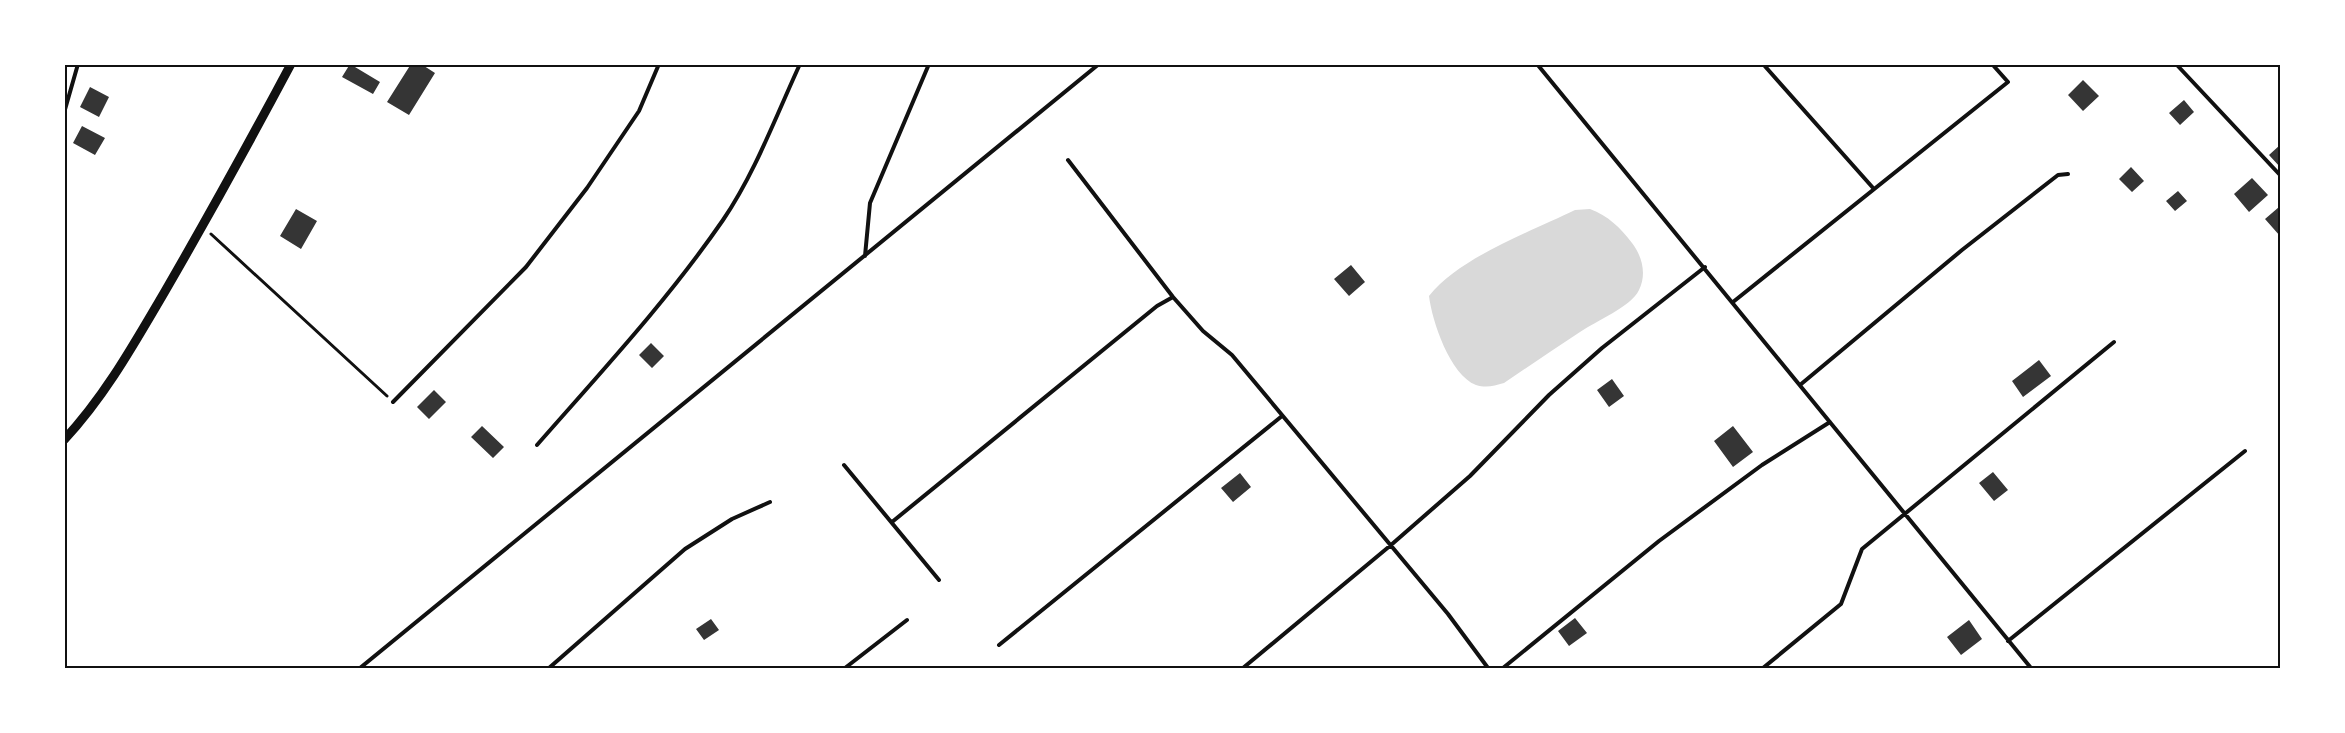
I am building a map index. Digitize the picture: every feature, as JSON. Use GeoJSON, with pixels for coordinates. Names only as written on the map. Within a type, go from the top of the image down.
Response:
{"type":"FeatureCollection","features":[{"type":"Feature","properties":{"kind":"street"},"geometry":{"type":"LineString","coordinates":[[64,440],[90,412],[124,359],[203,226],[291,64]]}},
{"type":"Feature","properties":{"kind":"lane"},"geometry":{"type":"LineString","coordinates":[[64,113],[78,64]]}},
{"type":"Feature","properties":{"kind":"lane"},"geometry":{"type":"LineString","coordinates":[[393,402],[526,267],[587,188],[639,111],[659,64]]}},
{"type":"Feature","properties":{"kind":"lane"},"geometry":{"type":"LineString","coordinates":[[537,445],[656,309],[724,219],[745,182],[801,64]]}},
{"type":"Feature","properties":{"kind":"lane"},"geometry":{"type":"LineString","coordinates":[[865,257],[870,203],[929,64]]}},
{"type":"Feature","properties":{"kind":"lane"},"geometry":{"type":"LineString","coordinates":[[360,669],[1099,64]]}},
{"type":"Feature","properties":{"kind":"lane"},"geometry":{"type":"LineString","coordinates":[[1537,64],[1705,267],[2029,668]]}},
{"type":"Feature","properties":{"kind":"lane"},"geometry":{"type":"LineString","coordinates":[[1763,64],[1874,189]]}},
{"type":"Feature","properties":{"kind":"lane"},"geometry":{"type":"LineString","coordinates":[[1733,302],[2008,82],[1992,64]]}},
{"type":"Feature","properties":{"kind":"lane"},"geometry":{"type":"LineString","coordinates":[[2176,64],[2280,175]]}},
{"type":"Feature","properties":{"kind":"lane"},"geometry":{"type":"LineString","coordinates":[[1068,160],[1173,297],[1203,331],[1232,355],[1448,614],[1488,669]]}},
{"type":"Feature","properties":{"kind":"lane"},"geometry":{"type":"LineString","coordinates":[[1800,385],[1962,250],[2058,175],[2068,174]]}},
{"type":"Feature","properties":{"kind":"lane"},"geometry":{"type":"LineString","coordinates":[[1243,669],[1470,476],[1558,387],[1602,348],[1705,267]]}},
{"type":"Feature","properties":{"kind":"lane"},"geometry":{"type":"LineString","coordinates":[[892,522],[1157,306],[1173,297]]}},
{"type":"Feature","properties":{"kind":"lane"},"geometry":{"type":"LineString","coordinates":[[1763,669],[1841,604],[1862,549],[2115,342]]}},
{"type":"Feature","properties":{"kind":"lane"},"geometry":{"type":"LineString","coordinates":[[999,645],[1282,416]]}},
{"type":"Feature","properties":{"kind":"lane"},"geometry":{"type":"LineString","coordinates":[[1503,669],[1659,541],[1762,465],[1830,422]]}},
{"type":"Feature","properties":{"kind":"lane"},"geometry":{"type":"LineString","coordinates":[[2008,641],[2245,451]]}},
{"type":"Feature","properties":{"kind":"lane"},"geometry":{"type":"LineString","coordinates":[[844,465],[939,580]]}},
{"type":"Feature","properties":{"kind":"lane"},"geometry":{"type":"LineString","coordinates":[[549,669],[685,549],[732,519],[770,502]]}},
{"type":"Feature","properties":{"kind":"lane"},"geometry":{"type":"LineString","coordinates":[[844,669],[907,620]]}},
{"type":"Feature","properties":{"kind":"path"},"geometry":{"type":"LineString","coordinates":[[203,226],[393,402]]}},
{"type":"Feature","properties":{"kind":"shaded area"},"geometry":{"type":"Polygon","coordinates":[[[1590,209],[1618,227],[1638,254],[1643,278],[1635,296],[1621,308],[1580,332],[1504,383],[1483,386],[1476,385],[1467,379],[1450,359],[1438,333],[1429,296],[1442,282],[1477,257],[1575,210],[1590,209]]]}},
{"type":"Feature","properties":{"kind":"building"},"geometry":{"type":"Polygon","coordinates":[[[350,64],[380,82],[373,94],[342,77],[350,64]]]}},
{"type":"Feature","properties":{"kind":"building"},"geometry":{"type":"Polygon","coordinates":[[[411,64],[421,64],[435,73],[409,115],[387,102],[411,64]]]}},
{"type":"Feature","properties":{"kind":"building"},"geometry":{"type":"Polygon","coordinates":[[[2083,80],[2099,96],[2083,111],[2068,95],[2083,80]]]}},
{"type":"Feature","properties":{"kind":"building"},"geometry":{"type":"Polygon","coordinates":[[[90,87],[109,97],[99,117],[80,107],[90,87]]]}},
{"type":"Feature","properties":{"kind":"building"},"geometry":{"type":"Polygon","coordinates":[[[2184,100],[2194,112],[2180,125],[2169,113],[2184,100]]]}},
{"type":"Feature","properties":{"kind":"building"},"geometry":{"type":"Polygon","coordinates":[[[82,126],[105,138],[95,155],[73,143],[82,126]]]}},
{"type":"Feature","properties":{"kind":"building"},"geometry":{"type":"Polygon","coordinates":[[[2280,145],[2280,167],[2269,155],[2280,145]]]}},
{"type":"Feature","properties":{"kind":"building"},"geometry":{"type":"Polygon","coordinates":[[[2131,167],[2144,181],[2132,192],[2119,179],[2131,167]]]}},
{"type":"Feature","properties":{"kind":"building"},"geometry":{"type":"Polygon","coordinates":[[[2252,178],[2268,195],[2249,212],[2234,194],[2252,178]]]}},
{"type":"Feature","properties":{"kind":"building"},"geometry":{"type":"Polygon","coordinates":[[[2178,191],[2187,201],[2175,211],[2166,201],[2178,191]]]}},
{"type":"Feature","properties":{"kind":"building"},"geometry":{"type":"Polygon","coordinates":[[[2279,207],[2280,209],[2280,236],[2265,219],[2279,207]]]}},
{"type":"Feature","properties":{"kind":"building"},"geometry":{"type":"Polygon","coordinates":[[[296,209],[317,221],[301,249],[280,236],[296,209]]]}},
{"type":"Feature","properties":{"kind":"building"},"geometry":{"type":"Polygon","coordinates":[[[1351,265],[1365,282],[1349,296],[1334,279],[1351,265]]]}},
{"type":"Feature","properties":{"kind":"building"},"geometry":{"type":"Polygon","coordinates":[[[651,343],[664,356],[652,368],[639,355],[651,343]]]}},
{"type":"Feature","properties":{"kind":"building"},"geometry":{"type":"Polygon","coordinates":[[[2039,360],[2051,376],[2023,397],[2012,381],[2039,360]]]}},
{"type":"Feature","properties":{"kind":"building"},"geometry":{"type":"Polygon","coordinates":[[[1612,379],[1624,396],[1609,407],[1597,390],[1612,379]]]}},
{"type":"Feature","properties":{"kind":"building"},"geometry":{"type":"Polygon","coordinates":[[[434,390],[446,402],[429,419],[417,407],[434,390]]]}},
{"type":"Feature","properties":{"kind":"building"},"geometry":{"type":"Polygon","coordinates":[[[482,426],[504,447],[493,458],[471,437],[482,426]]]}},
{"type":"Feature","properties":{"kind":"building"},"geometry":{"type":"Polygon","coordinates":[[[1733,426],[1753,452],[1733,467],[1714,441],[1733,426]]]}},
{"type":"Feature","properties":{"kind":"building"},"geometry":{"type":"Polygon","coordinates":[[[1993,472],[2008,490],[1994,501],[1979,483],[1993,472]]]}},
{"type":"Feature","properties":{"kind":"building"},"geometry":{"type":"Polygon","coordinates":[[[1240,473],[1251,487],[1233,502],[1221,488],[1240,473]]]}},
{"type":"Feature","properties":{"kind":"building"},"geometry":{"type":"Polygon","coordinates":[[[1575,618],[1587,633],[1569,646],[1558,631],[1575,618]]]}},
{"type":"Feature","properties":{"kind":"building"},"geometry":{"type":"Polygon","coordinates":[[[711,619],[719,630],[704,640],[696,629],[711,619]]]}},
{"type":"Feature","properties":{"kind":"building"},"geometry":{"type":"Polygon","coordinates":[[[1969,620],[1982,639],[1961,655],[1947,637],[1969,620]]]}}]}
